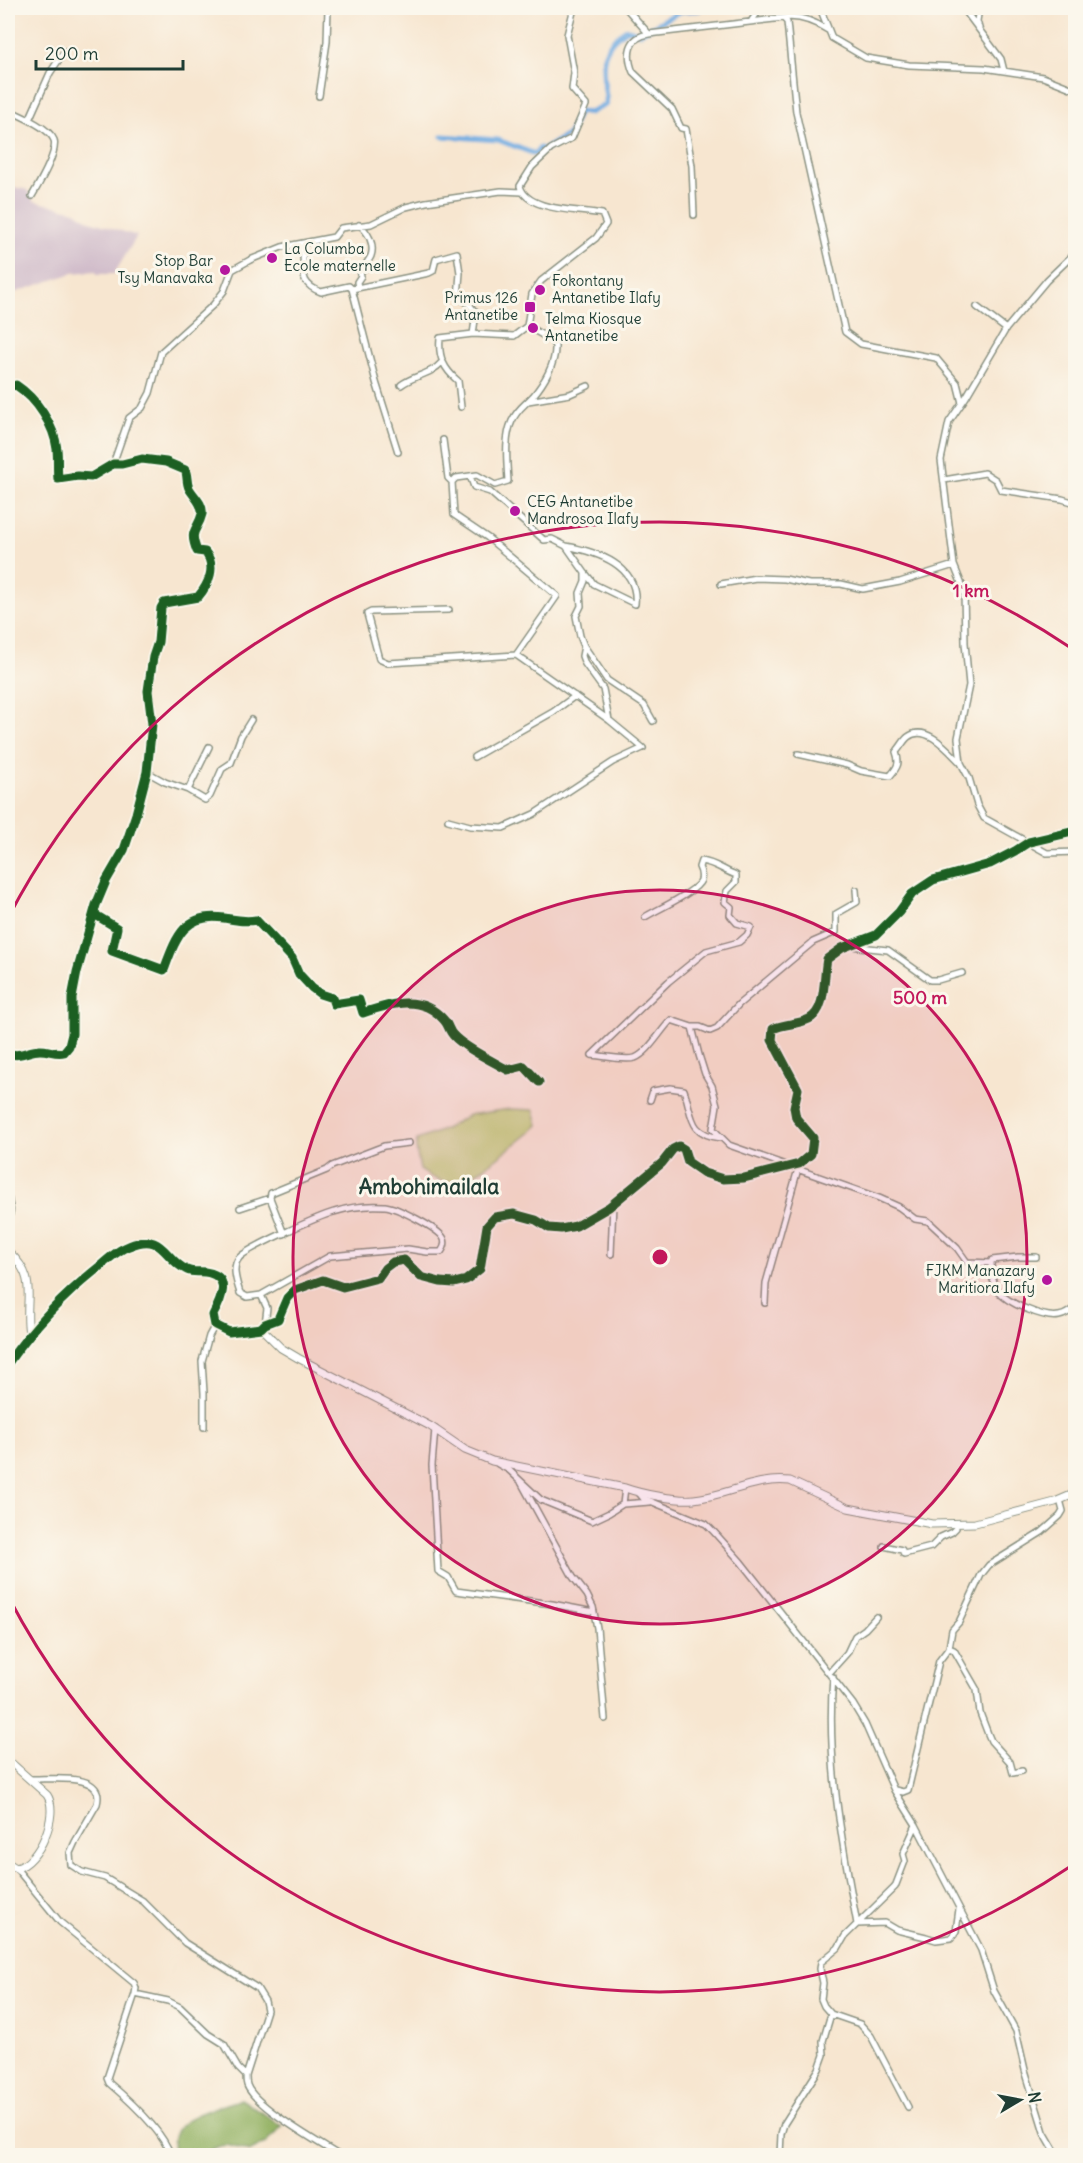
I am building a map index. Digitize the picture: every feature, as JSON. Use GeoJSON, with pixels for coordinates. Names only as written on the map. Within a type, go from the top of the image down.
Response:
{"type":"FeatureCollection","features":[{"type":"Feature","properties":{"kind":"street"},"geometry":{"type":"LineString","coordinates":[[320,96],[327,42],[328,8]]}},
{"type":"Feature","properties":{"kind":"street"},"geometry":{"type":"LineString","coordinates":[[461,407],[458,381],[450,375],[442,362],[440,338],[473,334],[514,336],[527,326],[532,294],[541,281],[596,238],[606,224],[602,214],[544,206],[530,200],[522,192],[520,186],[532,167],[551,149],[572,138],[586,105],[572,89],[574,73],[567,35],[574,8]]}},
{"type":"Feature","properties":{"kind":"street"},"geometry":{"type":"LineString","coordinates":[[626,8],[649,34]]}},
{"type":"Feature","properties":{"kind":"street"},"geometry":{"type":"LineString","coordinates":[[752,20],[761,8]]}},
{"type":"Feature","properties":{"kind":"street"},"geometry":{"type":"LineString","coordinates":[[820,8],[832,38],[867,58],[909,65],[1004,71],[1043,77],[1076,90]]}},
{"type":"Feature","properties":{"kind":"street"},"geometry":{"type":"LineString","coordinates":[[963,8],[1001,59],[1004,71]]}},
{"type":"Feature","properties":{"kind":"street"},"geometry":{"type":"LineString","coordinates":[[979,8],[977,21],[980,32]]}},
{"type":"Feature","properties":{"kind":"street"},"geometry":{"type":"LineString","coordinates":[[694,215],[693,166],[686,129],[681,128],[672,110],[633,72],[628,55],[633,41],[642,35],[790,16],[818,24],[828,30]]}},
{"type":"Feature","properties":{"kind":"street"},"geometry":{"type":"LineString","coordinates":[[783,18],[787,22],[796,112],[845,332],[861,344],[936,358],[957,383],[962,403]]}},
{"type":"Feature","properties":{"kind":"street"},"geometry":{"type":"LineString","coordinates":[[29,120],[50,73],[64,52]]}},
{"type":"Feature","properties":{"kind":"street"},"geometry":{"type":"LineString","coordinates":[[8,110],[29,120],[54,139],[54,147],[43,176],[32,196]]}},
{"type":"Feature","properties":{"kind":"street"},"geometry":{"type":"LineString","coordinates":[[113,464],[129,418],[142,408],[150,393],[161,352],[213,305],[224,291],[232,270],[282,247],[334,237],[341,228],[371,224],[406,207],[501,191],[522,192]]}},
{"type":"Feature","properties":{"kind":"street"},"geometry":{"type":"LineString","coordinates":[[359,225],[366,230],[373,248],[364,269],[360,271],[361,276],[355,288],[376,382],[398,452]]}},
{"type":"Feature","properties":{"kind":"street"},"geometry":{"type":"LineString","coordinates":[[301,244],[305,266],[304,280],[306,284],[321,292],[349,286],[355,288],[429,273],[433,271],[436,259],[457,254],[460,273],[458,297],[468,303],[476,313],[473,334]]}},
{"type":"Feature","properties":{"kind":"street"},"geometry":{"type":"LineString","coordinates":[[961,763],[958,738],[969,685],[964,590],[954,565],[941,460],[949,422],[1006,329],[1047,280],[1076,252]]}},
{"type":"Feature","properties":{"kind":"street"},"geometry":{"type":"LineString","coordinates":[[976,307],[1006,329]]}},
{"type":"Feature","properties":{"kind":"street"},"geometry":{"type":"LineString","coordinates":[[452,482],[456,478],[477,475],[495,484],[508,481],[510,423],[519,408],[534,395],[552,366],[555,351],[551,340],[527,326]]}},
{"type":"Feature","properties":{"kind":"street"},"geometry":{"type":"LineString","coordinates":[[401,385],[407,380],[432,371],[442,362]]}},
{"type":"Feature","properties":{"kind":"street"},"geometry":{"type":"LineString","coordinates":[[8,387],[16,385],[23,390],[44,414],[53,430],[57,449],[58,478],[91,477],[113,464],[142,459],[166,462],[185,470],[188,486],[201,506],[202,514],[194,531],[195,546],[197,551],[205,552],[211,562],[209,581],[198,597],[164,603],[161,608],[158,642],[153,657],[148,692],[152,724],[147,772],[124,850],[96,905],[74,989],[72,1034],[69,1046],[64,1052],[57,1053],[42,1050],[19,1056],[8,1053]]}},
{"type":"Feature","properties":{"kind":"street"},"geometry":{"type":"LineString","coordinates":[[528,401],[570,394],[588,386]]}},
{"type":"Feature","properties":{"kind":"street"},"geometry":{"type":"LineString","coordinates":[[443,440],[448,478],[452,482],[454,515],[488,538],[557,596],[516,655]]}},
{"type":"Feature","properties":{"kind":"street"},"geometry":{"type":"LineString","coordinates":[[944,480],[985,473],[996,480],[1001,490],[1076,503]]}},
{"type":"Feature","properties":{"kind":"street"},"geometry":{"type":"LineString","coordinates":[[470,476],[474,487],[490,492],[544,540],[552,539],[566,546],[598,554],[616,565],[631,579],[636,592],[635,604],[594,584],[566,546]]}},
{"type":"Feature","properties":{"kind":"street"},"geometry":{"type":"LineString","coordinates":[[721,584],[756,578],[784,579],[809,584],[841,584],[863,589],[900,582],[954,565]]}},
{"type":"Feature","properties":{"kind":"street"},"geometry":{"type":"LineString","coordinates":[[585,573],[585,581],[580,593],[581,606],[576,616],[584,646],[607,680],[644,705],[653,721]]}},
{"type":"Feature","properties":{"kind":"street"},"geometry":{"type":"LineString","coordinates":[[448,820],[470,826],[503,828],[534,814],[613,762],[643,748],[609,720],[516,655],[388,663],[379,659],[367,614],[449,610]]}},
{"type":"Feature","properties":{"kind":"street"},"geometry":{"type":"LineString","coordinates":[[584,646],[582,656],[603,689],[609,720]]}},
{"type":"Feature","properties":{"kind":"street"},"geometry":{"type":"LineString","coordinates":[[474,757],[553,712],[575,696]]}},
{"type":"Feature","properties":{"kind":"street"},"geometry":{"type":"LineString","coordinates":[[147,772],[205,800],[210,796],[222,769],[231,763],[241,736],[251,720]]}},
{"type":"Feature","properties":{"kind":"street"},"geometry":{"type":"LineString","coordinates":[[798,754],[847,765],[861,771],[890,776],[897,768],[899,761],[896,752],[909,736],[927,734],[961,763],[984,818],[1047,853],[1076,852]]}},
{"type":"Feature","properties":{"kind":"street"},"geometry":{"type":"LineString","coordinates":[[188,790],[209,747]]}},
{"type":"Feature","properties":{"kind":"street"},"geometry":{"type":"LineString","coordinates":[[215,1325],[229,1332],[263,1326],[278,1319],[287,1298],[295,1290],[323,1280],[343,1287],[378,1278],[385,1268],[399,1260],[404,1260],[421,1277],[454,1283],[466,1280],[480,1269],[487,1226],[495,1216],[514,1214],[536,1220],[549,1228],[561,1229],[576,1226],[613,1203],[679,1146],[684,1149],[688,1162],[704,1173],[723,1179],[744,1178],[794,1168],[811,1154],[813,1137],[796,1118],[794,1107],[798,1089],[772,1040],[773,1029],[782,1024],[794,1024],[810,1019],[820,1010],[827,959],[842,948],[876,935],[899,912],[912,894],[933,880],[990,864],[1029,842],[1076,831]]}},
{"type":"Feature","properties":{"kind":"street"},"geometry":{"type":"LineString","coordinates":[[645,917],[697,886],[701,881],[699,867],[701,861],[713,862],[727,872],[736,875],[736,882],[726,891],[725,902],[731,907],[730,915],[737,923],[751,927],[747,935],[739,942],[706,951],[668,982],[592,1055],[629,1059],[636,1057],[648,1047],[671,1020],[710,1030],[717,1028],[739,1004],[813,942],[836,932],[836,914],[857,902],[856,890]]}},
{"type":"Feature","properties":{"kind":"street"},"geometry":{"type":"LineString","coordinates":[[850,946],[888,950],[930,980],[962,973]]}},
{"type":"Feature","properties":{"kind":"street"},"geometry":{"type":"LineString","coordinates":[[693,1027],[693,1036],[717,1105],[713,1129],[729,1145],[879,1198],[899,1207],[915,1219],[928,1221],[957,1248],[967,1262],[991,1263],[992,1260],[1002,1258],[1036,1257]]}},
{"type":"Feature","properties":{"kind":"street"},"geometry":{"type":"LineString","coordinates":[[650,1100],[653,1091],[670,1088],[684,1090],[690,1116],[698,1129],[721,1138]]}},
{"type":"Feature","properties":{"kind":"street"},"geometry":{"type":"LineString","coordinates":[[284,1234],[270,1198],[271,1193],[384,1146],[409,1143]]}},
{"type":"Feature","properties":{"kind":"street"},"geometry":{"type":"LineString","coordinates":[[765,1303],[766,1283],[794,1168]]}},
{"type":"Feature","properties":{"kind":"street"},"geometry":{"type":"LineString","coordinates":[[240,1208],[270,1198]]}},
{"type":"Feature","properties":{"kind":"street"},"geometry":{"type":"LineString","coordinates":[[8,1199],[10,1210],[8,1220]]}},
{"type":"Feature","properties":{"kind":"street"},"geometry":{"type":"LineString","coordinates":[[611,1254],[613,1203]]}},
{"type":"Feature","properties":{"kind":"street"},"geometry":{"type":"LineString","coordinates":[[386,1206],[403,1211],[433,1229],[443,1237],[445,1242],[441,1252],[408,1249],[330,1256],[261,1295],[247,1297],[240,1293],[234,1268],[238,1258],[334,1212],[386,1206]]}},
{"type":"Feature","properties":{"kind":"street"},"geometry":{"type":"LineString","coordinates":[[8,1363],[29,1334],[72,1288],[119,1251],[130,1245],[151,1242],[160,1245],[189,1271],[208,1272],[220,1279],[223,1294],[213,1315],[215,1325],[209,1336],[202,1361],[204,1427]]}},
{"type":"Feature","properties":{"kind":"street"},"geometry":{"type":"LineString","coordinates":[[8,1251],[25,1270],[28,1287],[29,1334]]}},
{"type":"Feature","properties":{"kind":"street"},"geometry":{"type":"LineString","coordinates":[[991,1263],[995,1286],[999,1292],[1037,1314],[1049,1317],[1063,1315],[1076,1306]]}},
{"type":"Feature","properties":{"kind":"street"},"geometry":{"type":"LineString","coordinates":[[261,1295],[267,1308],[263,1326]]}},
{"type":"Feature","properties":{"kind":"street"},"geometry":{"type":"LineString","coordinates":[[263,1326],[281,1348],[435,1429],[465,1450],[509,1470],[541,1500],[592,1521],[623,1504],[651,1502]]}},
{"type":"Feature","properties":{"kind":"street"},"geometry":{"type":"LineString","coordinates":[[435,1429],[432,1465],[438,1571],[448,1577],[456,1591],[594,1612]]}},
{"type":"Feature","properties":{"kind":"street"},"geometry":{"type":"LineString","coordinates":[[492,1461],[625,1488],[639,1493],[693,1499],[766,1481],[790,1481],[848,1508],[932,1524],[975,1523],[1060,1500],[1076,1493]]}},
{"type":"Feature","properties":{"kind":"street"},"geometry":{"type":"LineString","coordinates":[[520,1482],[573,1577],[587,1595],[594,1612],[605,1719]]}},
{"type":"Feature","properties":{"kind":"street"},"geometry":{"type":"LineString","coordinates":[[623,1504],[625,1488]]}},
{"type":"Feature","properties":{"kind":"street"},"geometry":{"type":"LineString","coordinates":[[639,1493],[651,1502],[706,1524],[741,1562],[853,1704],[865,1724],[894,1790],[916,1825],[981,1950],[994,1991],[1016,2031],[1044,2132],[1058,2156]]}},
{"type":"Feature","properties":{"kind":"street"},"geometry":{"type":"LineString","coordinates":[[894,1790],[903,1792],[909,1790],[939,1661],[949,1648],[952,1630],[959,1622],[981,1575],[989,1565],[1042,1532],[1060,1516],[1063,1511],[1060,1500]]}},
{"type":"Feature","properties":{"kind":"street"},"geometry":{"type":"LineString","coordinates":[[884,1546],[902,1550],[904,1554],[921,1551],[931,1547],[952,1532],[957,1528],[955,1524]]}},
{"type":"Feature","properties":{"kind":"street"},"geometry":{"type":"LineString","coordinates":[[857,1924],[831,1747],[831,1675],[847,1653],[855,1636],[876,1617]]}},
{"type":"Feature","properties":{"kind":"street"},"geometry":{"type":"LineString","coordinates":[[949,1648],[954,1650],[977,1690],[980,1713],[991,1741],[1010,1762],[1013,1773],[1022,1771]]}},
{"type":"Feature","properties":{"kind":"street"},"geometry":{"type":"LineString","coordinates":[[8,1760],[49,1798],[52,1809],[39,1851],[27,1863],[16,1868]]}},
{"type":"Feature","properties":{"kind":"street"},"geometry":{"type":"LineString","coordinates":[[30,1779],[87,1781],[98,1790],[97,1804],[70,1853],[71,1865],[82,1872],[105,1878],[143,1901],[185,1943],[257,1988],[266,2001],[267,2010],[246,2076],[247,2086],[254,2096],[291,2125],[340,2156]]}},
{"type":"Feature","properties":{"kind":"street"},"geometry":{"type":"LineString","coordinates":[[908,2107],[871,2036],[860,2024],[831,2014],[821,1999],[823,1983],[820,1969],[821,1962],[838,1948],[845,1936],[895,1887],[905,1862],[903,1854],[916,1825]]}},
{"type":"Feature","properties":{"kind":"street"},"geometry":{"type":"LineString","coordinates":[[8,1863],[16,1868],[60,1922],[134,1983],[135,1994],[107,2078],[143,2116],[171,2156]]}},
{"type":"Feature","properties":{"kind":"street"},"geometry":{"type":"LineString","coordinates":[[857,1924],[885,1923],[897,1930],[936,1940],[951,1938],[956,1931],[959,1907]]}},
{"type":"Feature","properties":{"kind":"street"},"geometry":{"type":"LineString","coordinates":[[135,1994],[168,2001],[180,2007],[208,2034],[224,2044],[238,2068],[246,2076]]}},
{"type":"Feature","properties":{"kind":"street"},"geometry":{"type":"LineString","coordinates":[[780,2156],[784,2124],[819,2069],[824,2055],[823,2041],[831,2014]]}},
{"type":"Feature","properties":{"kind":"shaded area"},"geometry":{"type":"Polygon","coordinates":[[[8,186],[28,190],[34,201],[75,211],[90,221],[137,236],[114,274],[97,274],[96,271],[73,273],[14,293],[8,292],[8,186]]]}},
{"type":"Feature","properties":{"kind":"green space"},"geometry":{"type":"Polygon","coordinates":[[[510,1109],[534,1110],[538,1125],[478,1172],[461,1181],[452,1182],[442,1181],[420,1170],[417,1140],[443,1130],[469,1115],[510,1109]]]}},
{"type":"Feature","properties":{"kind":"green space"},"geometry":{"type":"Polygon","coordinates":[[[241,2099],[282,2126],[266,2143],[249,2152],[226,2145],[216,2147],[205,2155],[175,2155],[173,2142],[176,2131],[183,2123],[205,2111],[241,2099]]]}},
{"type":"Feature","properties":{"kind":"waterway"},"geometry":{"type":"LineString","coordinates":[[442,136],[498,140],[535,154],[540,148],[543,150],[569,134],[579,111],[589,113],[606,104],[603,63],[608,48],[618,35],[627,29],[640,33],[681,11],[702,8]]}},
{"type":"Feature","properties":{"kind":"cycle path"},"geometry":{"type":"LineString","coordinates":[[8,387],[16,385],[24,391],[48,422],[57,449],[58,479],[91,477],[113,464],[142,459],[166,462],[185,470],[189,488],[200,503],[202,510],[193,538],[194,544],[197,551],[205,552],[211,563],[208,581],[198,597],[164,603],[161,608],[158,642],[153,657],[148,691],[152,724],[147,772],[124,850],[106,881],[96,905],[72,998],[72,1034],[69,1046],[64,1052],[36,1050],[16,1055],[8,1053]]}},
{"type":"Feature","properties":{"kind":"cycle path"},"geometry":{"type":"LineString","coordinates":[[8,1363],[39,1324],[74,1289],[117,1252],[141,1242],[156,1244],[187,1270],[214,1274],[219,1278],[222,1283],[221,1296],[213,1315],[215,1325],[229,1332],[261,1328],[278,1319],[287,1298],[295,1290],[323,1280],[343,1287],[378,1278],[393,1262],[404,1260],[421,1277],[440,1282],[454,1283],[466,1280],[480,1269],[487,1226],[495,1217],[514,1214],[536,1220],[549,1228],[561,1229],[576,1226],[609,1207],[679,1146],[684,1149],[688,1162],[704,1173],[723,1179],[744,1178],[799,1164],[811,1154],[813,1138],[796,1118],[794,1107],[798,1089],[772,1040],[773,1029],[804,1021],[815,1015],[822,1001],[827,959],[842,948],[876,935],[899,912],[912,894],[933,880],[990,864],[1029,842],[1076,831]]}},
{"type":"Feature","properties":{"kind":"cycle path"},"geometry":{"type":"LineString","coordinates":[[94,914],[117,928],[112,951],[164,970],[178,938],[191,923],[210,917],[256,920],[292,958],[299,974],[320,994],[332,998],[334,1004],[359,1000],[363,1013],[395,1004],[406,1003],[426,1007],[447,1023],[458,1040],[479,1054],[508,1070],[524,1066],[539,1082]]}},
{"type":"Feature","properties":{"kind":"place","name":"La Columba Ecole maternelle"},"geometry":{"type":"Point","coordinates":[272,258]}},
{"type":"Feature","properties":{"kind":"place","name":"Stop Bar Tsy Manavaka"},"geometry":{"type":"Point","coordinates":[225,270]}},
{"type":"Feature","properties":{"kind":"place","name":"Fokontany Antanetibe Ilafy"},"geometry":{"type":"Point","coordinates":[540,290]}},
{"type":"Feature","properties":{"kind":"place","name":"Primus 126 Antanetibe"},"geometry":{"type":"Point","coordinates":[530,307]}},
{"type":"Feature","properties":{"kind":"place","name":"Telma Kiosque Antanetibe"},"geometry":{"type":"Point","coordinates":[533,328]}},
{"type":"Feature","properties":{"kind":"place","name":"CEG Antanetibe Mandrosoa Ilafy"},"geometry":{"type":"Point","coordinates":[515,511]}},
{"type":"Feature","properties":{"kind":"place","name":"FJKM Manazary Maritiora Ilafy"},"geometry":{"type":"Point","coordinates":[1047,1280]}},
{"type":"Feature","properties":{"kind":"district","name":"Ambohimailala"},"geometry":{"type":"Point","coordinates":[429,1187]}}]}
